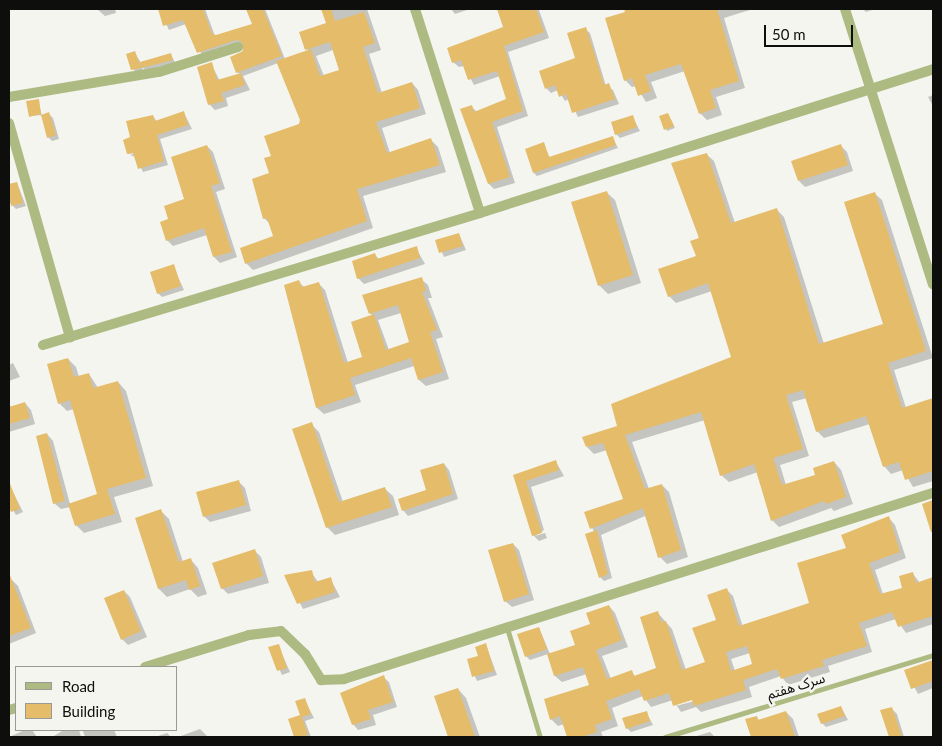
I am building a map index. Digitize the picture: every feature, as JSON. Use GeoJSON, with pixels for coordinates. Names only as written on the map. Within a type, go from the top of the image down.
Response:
{"type":"FeatureCollection","features":[{"type":"Feature","properties":{"kind":"street"},"geometry":{"type":"LineString","coordinates":[[415,9],[480,213]]}},
{"type":"Feature","properties":{"kind":"street"},"geometry":{"type":"LineString","coordinates":[[845,9],[933,284]]}},
{"type":"Feature","properties":{"kind":"street"},"geometry":{"type":"LineString","coordinates":[[9,97],[159,72],[238,47]]}},
{"type":"Feature","properties":{"kind":"street"},"geometry":{"type":"LineString","coordinates":[[43,345],[480,213],[933,69]]}},
{"type":"Feature","properties":{"kind":"street"},"geometry":{"type":"LineString","coordinates":[[9,123],[70,337]]}},
{"type":"Feature","properties":{"kind":"street"},"geometry":{"type":"LineString","coordinates":[[148,666],[249,635],[281,631],[305,654],[321,680],[344,679],[933,493]]}},
{"type":"Feature","properties":{"kind":"lane"},"geometry":{"type":"LineString","coordinates":[[507,628],[540,737]]}},
{"type":"Feature","properties":{"kind":"lane","name":"سرک هفتم"},"geometry":{"type":"LineString","coordinates":[[665,737],[933,655]]}},
{"type":"Feature","properties":{"kind":"building"},"geometry":{"type":"Polygon","coordinates":[[[158,9],[203,9],[212,34],[216,35],[252,24],[246,9],[263,9],[282,56],[236,73],[230,57],[243,51],[242,42],[236,40],[197,53],[183,20],[163,26],[158,9]]]}},
{"type":"Feature","properties":{"kind":"building"},"geometry":{"type":"Polygon","coordinates":[[[321,9],[331,9],[335,21],[364,12],[375,43],[363,47],[378,93],[412,82],[420,108],[376,122],[387,153],[431,138],[440,165],[357,189],[367,221],[245,264],[240,248],[273,236],[267,218],[263,219],[252,179],[269,173],[264,158],[271,156],[264,136],[299,124],[300,120],[276,61],[311,49],[320,76],[339,70],[330,42],[305,50],[299,32],[326,23],[321,9]]]}},
{"type":"Feature","properties":{"kind":"building"},"geometry":{"type":"Polygon","coordinates":[[[497,9],[536,9],[544,32],[504,46],[523,111],[492,122],[510,177],[488,184],[460,109],[472,105],[474,112],[506,99],[497,71],[468,80],[461,60],[452,63],[447,48],[503,27],[497,9]]]}},
{"type":"Feature","properties":{"kind":"building"},"geometry":{"type":"Polygon","coordinates":[[[624,9],[717,9],[739,81],[710,90],[716,108],[699,114],[681,64],[645,75],[651,91],[638,96],[632,78],[624,81],[605,18],[625,12],[624,9]]]}},
{"type":"Feature","properties":{"kind":"building"},"geometry":{"type":"Polygon","coordinates":[[[586,27],[604,85],[609,83],[615,99],[572,113],[566,94],[559,97],[555,85],[545,89],[539,71],[575,58],[567,33],[586,27]]]}},
{"type":"Feature","properties":{"kind":"building"},"geometry":{"type":"Polygon","coordinates":[[[135,51],[141,68],[131,70],[126,54],[135,51]]]}},
{"type":"Feature","properties":{"kind":"building"},"geometry":{"type":"Polygon","coordinates":[[[171,53],[173,60],[141,68],[140,62],[171,53]]]}},
{"type":"Feature","properties":{"kind":"building"},"geometry":{"type":"Polygon","coordinates":[[[212,62],[217,80],[241,73],[245,85],[221,93],[224,101],[208,105],[197,67],[212,62]]]}},
{"type":"Feature","properties":{"kind":"building"},"geometry":{"type":"Polygon","coordinates":[[[39,99],[41,114],[29,117],[26,101],[39,99]]]}},
{"type":"Feature","properties":{"kind":"building"},"geometry":{"type":"Polygon","coordinates":[[[184,111],[188,125],[157,135],[164,161],[138,169],[133,153],[127,154],[123,140],[130,137],[126,121],[153,115],[155,121],[184,111]]]}},
{"type":"Feature","properties":{"kind":"building"},"geometry":{"type":"Polygon","coordinates":[[[49,112],[56,135],[47,138],[41,115],[49,112]]]}},
{"type":"Feature","properties":{"kind":"building"},"geometry":{"type":"Polygon","coordinates":[[[668,113],[674,126],[664,130],[659,116],[668,113]]]}},
{"type":"Feature","properties":{"kind":"building"},"geometry":{"type":"Polygon","coordinates":[[[633,115],[637,127],[615,135],[611,122],[633,115]]]}},
{"type":"Feature","properties":{"kind":"building"},"geometry":{"type":"Polygon","coordinates":[[[613,136],[616,145],[533,173],[525,149],[544,142],[549,157],[613,136]]]}},
{"type":"Feature","properties":{"kind":"building"},"geometry":{"type":"Polygon","coordinates":[[[841,144],[848,165],[798,181],[791,161],[841,144]]]}},
{"type":"Feature","properties":{"kind":"building"},"geometry":{"type":"Polygon","coordinates":[[[207,145],[220,183],[211,186],[232,252],[213,257],[204,228],[166,241],[160,222],[168,219],[164,206],[184,199],[171,157],[207,145]]]}},
{"type":"Feature","properties":{"kind":"building"},"geometry":{"type":"Polygon","coordinates":[[[707,153],[731,223],[777,208],[819,344],[883,324],[844,202],[875,192],[926,351],[888,363],[902,408],[933,398],[933,471],[905,480],[899,462],[883,467],[866,416],[816,432],[803,390],[786,395],[803,449],[773,458],[782,485],[815,475],[813,468],[834,461],[846,497],[826,504],[824,501],[771,521],[754,464],[720,476],[701,412],[625,435],[645,489],[662,484],[681,550],[658,558],[643,508],[590,529],[584,512],[623,499],[603,443],[586,447],[582,437],[617,426],[611,404],[731,357],[708,283],[668,297],[658,269],[696,256],[690,241],[699,238],[671,163],[707,153]]]}},
{"type":"Feature","properties":{"kind":"building"},"geometry":{"type":"Polygon","coordinates":[[[17,182],[23,203],[11,206],[9,184],[17,182]]]}},
{"type":"Feature","properties":{"kind":"building"},"geometry":{"type":"Polygon","coordinates":[[[607,191],[633,275],[598,286],[571,202],[607,191]]]}},
{"type":"Feature","properties":{"kind":"building"},"geometry":{"type":"Polygon","coordinates":[[[459,233],[463,246],[439,253],[435,240],[459,233]]]}},
{"type":"Feature","properties":{"kind":"building"},"geometry":{"type":"Polygon","coordinates":[[[417,246],[420,258],[357,279],[352,261],[375,253],[377,259],[417,246]]]}},
{"type":"Feature","properties":{"kind":"building"},"geometry":{"type":"Polygon","coordinates":[[[174,264],[181,286],[157,294],[150,272],[174,264]]]}},
{"type":"Feature","properties":{"kind":"building"},"geometry":{"type":"Polygon","coordinates":[[[422,277],[426,291],[422,292],[437,330],[430,332],[443,372],[418,380],[411,358],[350,378],[355,395],[316,408],[284,285],[299,280],[302,287],[319,282],[344,363],[362,357],[351,322],[374,314],[386,350],[409,342],[398,305],[369,314],[362,295],[422,277]]]}},
{"type":"Feature","properties":{"kind":"building"},"geometry":{"type":"Polygon","coordinates":[[[68,358],[74,377],[89,373],[93,388],[118,381],[146,478],[107,489],[115,514],[75,526],[68,504],[97,494],[70,400],[58,404],[47,364],[68,358]]]}},
{"type":"Feature","properties":{"kind":"building"},"geometry":{"type":"Polygon","coordinates":[[[25,402],[30,418],[9,424],[9,407],[25,402]]]}},
{"type":"Feature","properties":{"kind":"building"},"geometry":{"type":"Polygon","coordinates":[[[312,422],[339,502],[385,487],[392,507],[326,528],[292,429],[312,422]]]}},
{"type":"Feature","properties":{"kind":"building"},"geometry":{"type":"Polygon","coordinates":[[[47,433],[65,501],[53,504],[36,436],[47,433]]]}},
{"type":"Feature","properties":{"kind":"building"},"geometry":{"type":"Polygon","coordinates":[[[556,460],[559,470],[526,481],[542,533],[532,536],[513,475],[556,460]]]}},
{"type":"Feature","properties":{"kind":"building"},"geometry":{"type":"Polygon","coordinates":[[[444,463],[453,494],[402,511],[398,499],[426,490],[420,470],[444,463]]]}},
{"type":"Feature","properties":{"kind":"building"},"geometry":{"type":"Polygon","coordinates":[[[239,480],[246,505],[203,517],[196,492],[239,480]]]}},
{"type":"Feature","properties":{"kind":"building"},"geometry":{"type":"Polygon","coordinates":[[[9,481],[20,509],[11,512],[9,507],[9,481]]]}},
{"type":"Feature","properties":{"kind":"building"},"geometry":{"type":"Polygon","coordinates":[[[933,500],[933,532],[931,532],[922,504],[933,500]]]}},
{"type":"Feature","properties":{"kind":"building"},"geometry":{"type":"Polygon","coordinates":[[[161,509],[179,562],[191,558],[200,586],[189,590],[186,580],[158,589],[135,518],[161,509]]]}},
{"type":"Feature","properties":{"kind":"building"},"geometry":{"type":"Polygon","coordinates":[[[889,516],[900,552],[869,563],[880,594],[902,588],[899,576],[913,572],[916,583],[933,577],[933,616],[898,627],[892,612],[859,623],[867,646],[822,660],[824,666],[781,679],[777,669],[743,680],[746,690],[694,706],[692,700],[673,706],[669,693],[644,701],[639,689],[606,701],[612,719],[595,725],[597,732],[581,737],[567,737],[560,716],[550,720],[544,699],[589,685],[583,667],[554,676],[547,654],[575,645],[570,631],[590,624],[586,613],[609,605],[622,640],[596,650],[607,679],[632,670],[634,676],[656,668],[640,617],[658,611],[661,622],[666,621],[682,670],[705,662],[692,628],[716,620],[707,595],[727,588],[739,626],[809,603],[797,563],[846,548],[841,535],[889,516]],[[747,646],[726,652],[731,671],[752,664],[747,646]]]}},
{"type":"Feature","properties":{"kind":"building"},"geometry":{"type":"Polygon","coordinates":[[[597,530],[608,574],[599,578],[585,534],[597,530]]]}},
{"type":"Feature","properties":{"kind":"building"},"geometry":{"type":"Polygon","coordinates":[[[513,543],[529,594],[504,602],[488,550],[513,543]]]}},
{"type":"Feature","properties":{"kind":"building"},"geometry":{"type":"Polygon","coordinates":[[[255,549],[263,576],[221,589],[212,563],[255,549]]]}},
{"type":"Feature","properties":{"kind":"building"},"geometry":{"type":"Polygon","coordinates":[[[312,570],[315,582],[331,577],[335,592],[297,604],[284,575],[312,570]]]}},
{"type":"Feature","properties":{"kind":"building"},"geometry":{"type":"Polygon","coordinates":[[[9,573],[31,628],[9,636],[9,573]]]}},
{"type":"Feature","properties":{"kind":"building"},"geometry":{"type":"Polygon","coordinates":[[[124,590],[141,631],[121,640],[104,598],[124,590]]]}},
{"type":"Feature","properties":{"kind":"building"},"geometry":{"type":"Polygon","coordinates":[[[539,627],[547,649],[525,657],[517,634],[539,627]]]}},
{"type":"Feature","properties":{"kind":"building"},"geometry":{"type":"Polygon","coordinates":[[[486,643],[494,671],[472,677],[467,659],[478,656],[475,647],[486,643]]]}},
{"type":"Feature","properties":{"kind":"building"},"geometry":{"type":"Polygon","coordinates":[[[279,644],[287,668],[277,671],[268,647],[279,644]]]}},
{"type":"Feature","properties":{"kind":"building"},"geometry":{"type":"Polygon","coordinates":[[[933,660],[933,681],[911,689],[904,670],[933,660]]]}},
{"type":"Feature","properties":{"kind":"building"},"geometry":{"type":"Polygon","coordinates":[[[384,675],[393,702],[368,710],[371,719],[352,725],[340,693],[384,675]]]}},
{"type":"Feature","properties":{"kind":"building"},"geometry":{"type":"Polygon","coordinates":[[[458,688],[475,737],[448,737],[434,696],[458,688]]]}},
{"type":"Feature","properties":{"kind":"building"},"geometry":{"type":"Polygon","coordinates":[[[305,698],[311,714],[302,717],[308,735],[294,737],[288,719],[300,715],[295,701],[305,698]]]}},
{"type":"Feature","properties":{"kind":"building"},"geometry":{"type":"Polygon","coordinates":[[[841,706],[845,716],[821,724],[817,714],[841,706]]]}},
{"type":"Feature","properties":{"kind":"building"},"geometry":{"type":"Polygon","coordinates":[[[892,707],[902,737],[889,737],[880,710],[892,707]]]}},
{"type":"Feature","properties":{"kind":"building"},"geometry":{"type":"Polygon","coordinates":[[[647,711],[650,721],[626,729],[622,718],[647,711]]]}},
{"type":"Feature","properties":{"kind":"building"},"geometry":{"type":"Polygon","coordinates":[[[786,711],[795,737],[751,737],[745,719],[757,716],[758,720],[786,711]]]}}]}
